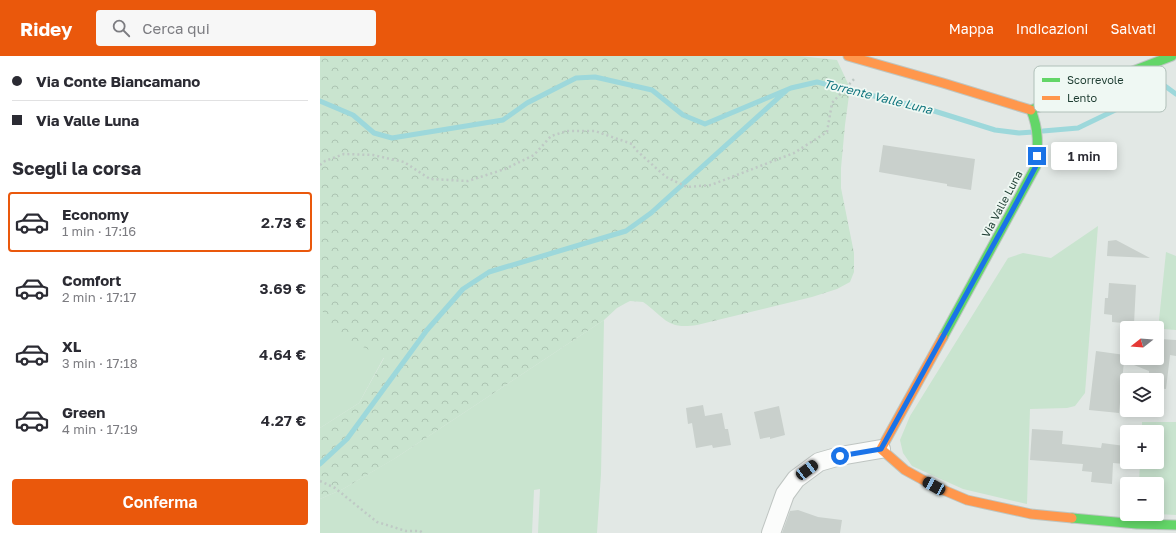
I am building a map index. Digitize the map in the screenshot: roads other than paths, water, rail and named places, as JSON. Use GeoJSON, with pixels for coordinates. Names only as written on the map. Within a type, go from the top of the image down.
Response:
{"type":"FeatureCollection","features":[{"type":"Feature","properties":{"kind":"street"},"geometry":{"type":"LineString","coordinates":[[848,56],[1031,110],[1034,109]]}},
{"type":"Feature","properties":{"kind":"street"},"geometry":{"type":"LineString","coordinates":[[1146,66],[1172,56]]}},
{"type":"Feature","properties":{"kind":"street","name":"Via Valle Luna"},"geometry":{"type":"LineString","coordinates":[[881,449],[934,355],[1036,166],[1038,147],[1036,122],[1031,110]]}},
{"type":"Feature","properties":{"kind":"street"},"geometry":{"type":"LineString","coordinates":[[771,533],[785,494],[796,479],[819,462],[840,456],[881,449],[904,470],[934,486],[967,500],[1031,514],[1137,524],[1176,525]]}},
{"type":"Feature","properties":{"kind":"waterway","name":"Torrente Valle Luna"},"geometry":{"type":"LineString","coordinates":[[320,101],[353,115],[374,133],[392,138],[503,120],[527,103],[576,78],[595,77],[652,90],[683,115],[705,124],[791,88],[817,82],[931,110],[995,130],[1019,133],[1033,132]]}},
{"type":"Feature","properties":{"kind":"waterway","name":"Torrente Valle Luna"},"geometry":{"type":"LineString","coordinates":[[1166,87],[1176,94]]}},
{"type":"Feature","properties":{"kind":"waterway"},"geometry":{"type":"LineString","coordinates":[[320,464],[347,439],[427,330],[463,289],[489,272],[626,231],[651,213],[787,90]]}},
{"type":"Feature","properties":{"kind":"waterway","name":"Torrente Valle Luna"},"geometry":{"type":"LineString","coordinates":[[1043,131],[1078,128],[1111,112]]}}]}
